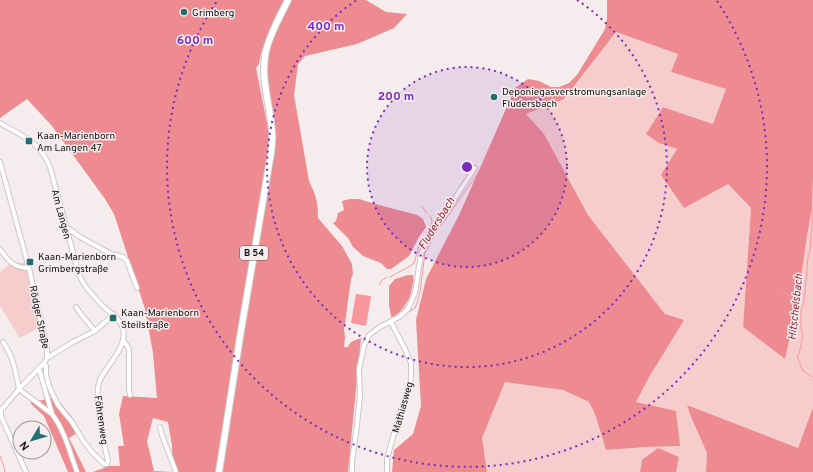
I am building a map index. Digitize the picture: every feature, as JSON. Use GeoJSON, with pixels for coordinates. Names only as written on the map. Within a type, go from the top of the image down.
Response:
{"type":"FeatureCollection","features":[{"type":"Feature","properties":{"kind":"main road","name":"B 54"},"geometry":{"type":"LineString","coordinates":[[219,472],[271,153],[272,132],[265,86],[264,68],[266,52],[271,33],[288,0]]}},
{"type":"Feature","properties":{"kind":"street","name":"Am Langen"},"geometry":{"type":"LineString","coordinates":[[0,123],[32,142],[42,153],[50,167],[79,275],[82,281],[101,304],[114,314]]}},
{"type":"Feature","properties":{"kind":"street","name":"Rödger Straße"},"geometry":{"type":"LineString","coordinates":[[0,162],[2,176],[29,268],[48,358],[19,389],[4,408],[0,409]]}},
{"type":"Feature","properties":{"kind":"street"},"geometry":{"type":"LineString","coordinates":[[352,472],[360,396],[359,370],[364,346],[369,335],[380,327],[399,317],[408,309],[415,293],[420,254],[427,240],[475,168]]}},
{"type":"Feature","properties":{"kind":"street"},"geometry":{"type":"LineString","coordinates":[[66,227],[80,237],[111,254],[123,257],[128,261],[137,288]]}},
{"type":"Feature","properties":{"kind":"street"},"geometry":{"type":"LineString","coordinates":[[0,249],[12,263],[21,268],[29,268]]}},
{"type":"Feature","properties":{"kind":"street"},"geometry":{"type":"LineString","coordinates":[[76,307],[95,331]]}},
{"type":"Feature","properties":{"kind":"street"},"geometry":{"type":"LineString","coordinates":[[48,358],[73,342],[95,331],[114,314],[122,325],[124,331],[124,341],[129,352],[130,394]]}},
{"type":"Feature","properties":{"kind":"street","name":"Mathiasweg"},"geometry":{"type":"LineString","coordinates":[[387,472],[387,459],[410,379],[411,363],[391,322]]}},
{"type":"Feature","properties":{"kind":"street","name":"Föhrenweg"},"geometry":{"type":"LineString","coordinates":[[44,363],[46,366],[49,386],[58,405],[72,422],[92,452],[104,464],[107,464],[108,461],[98,404],[98,387],[102,375],[124,341]]}},
{"type":"Feature","properties":{"kind":"street"},"geometry":{"type":"LineString","coordinates":[[3,342],[12,358],[19,389],[52,414],[59,424],[77,472]]}},
{"type":"Feature","properties":{"kind":"street"},"geometry":{"type":"LineString","coordinates":[[38,369],[52,414]]}},
{"type":"Feature","properties":{"kind":"street"},"geometry":{"type":"LineString","coordinates":[[0,409],[1,416],[26,472]]}},
{"type":"Feature","properties":{"kind":"street"},"geometry":{"type":"LineString","coordinates":[[160,427],[176,472]]}},
{"type":"Feature","properties":{"kind":"shaded area"},"geometry":{"type":"Polygon","coordinates":[[[0,0],[284,0],[268,34],[261,53],[259,64],[256,68],[268,128],[269,150],[215,472],[173,472],[93,472],[109,466],[120,466],[118,446],[124,446],[119,414],[123,396],[157,398],[153,353],[145,309],[114,214],[105,199],[52,126],[27,99],[0,118],[0,0]],[[153,418],[147,441],[154,471],[173,472],[172,446],[168,422],[153,418]]]}},
{"type":"Feature","properties":{"kind":"shaded area"},"geometry":{"type":"Polygon","coordinates":[[[292,0],[366,0],[386,12],[407,14],[394,28],[357,44],[305,56],[298,64],[294,95],[309,181],[317,203],[318,218],[342,246],[352,264],[353,274],[344,330],[344,347],[348,347],[352,342],[361,338],[348,472],[223,472],[226,440],[271,163],[267,77],[269,48],[275,32],[292,0]]]}},
{"type":"Feature","properties":{"kind":"shaded area"},"geometry":{"type":"Polygon","coordinates":[[[607,0],[813,0],[812,208],[798,299],[785,359],[743,327],[751,208],[728,184],[684,208],[661,175],[677,149],[659,143],[646,134],[663,107],[713,124],[726,89],[671,72],[678,54],[616,32],[564,99],[526,114],[544,134],[588,215],[665,314],[684,320],[649,377],[636,402],[676,411],[680,446],[606,450],[595,414],[589,402],[563,390],[505,382],[482,438],[487,472],[392,472],[394,450],[413,434],[421,406],[416,320],[426,279],[459,215],[515,88],[528,79],[539,81],[551,87],[559,87],[569,83],[577,75],[605,29],[607,18],[607,0]]]}},
{"type":"Feature","properties":{"kind":"shaded area"},"geometry":{"type":"Polygon","coordinates":[[[616,32],[678,54],[671,72],[726,89],[714,124],[663,107],[659,143],[677,149],[728,184],[751,208],[743,327],[785,359],[798,299],[812,208],[813,179],[813,410],[798,448],[687,405],[707,453],[706,472],[676,472],[679,457],[642,460],[640,472],[487,472],[482,438],[505,382],[563,390],[589,402],[595,414],[606,450],[680,446],[636,402],[649,377],[665,314],[588,215],[544,134],[526,114],[564,99],[616,32]]]}},
{"type":"Feature","properties":{"kind":"shaded area"},"geometry":{"type":"Polygon","coordinates":[[[359,199],[417,215],[423,219],[426,227],[409,256],[391,269],[387,269],[381,263],[363,256],[353,247],[348,238],[333,223],[336,221],[338,213],[344,210],[342,201],[359,199]]]}},
{"type":"Feature","properties":{"kind":"shaded area"},"geometry":{"type":"Polygon","coordinates":[[[13,261],[19,264],[30,261],[44,325],[20,338],[0,306],[0,272],[13,261]]]}},
{"type":"Feature","properties":{"kind":"shaded area"},"geometry":{"type":"Polygon","coordinates":[[[413,275],[413,285],[410,297],[403,308],[393,317],[391,316],[389,305],[389,286],[395,279],[413,275]]]}},
{"type":"Feature","properties":{"kind":"shaded area"},"geometry":{"type":"Polygon","coordinates":[[[356,294],[371,296],[366,326],[351,323],[356,294]]]}},
{"type":"Feature","properties":{"kind":"shaded area"},"geometry":{"type":"Polygon","coordinates":[[[55,397],[72,417],[80,431],[69,438],[86,472],[68,472],[52,435],[52,420],[46,420],[44,416],[30,403],[55,397]]]}},
{"type":"Feature","properties":{"kind":"shaded area"},"geometry":{"type":"Polygon","coordinates":[[[687,405],[798,448],[813,410],[813,472],[706,472],[707,453],[687,405]]]}},
{"type":"Feature","properties":{"kind":"shaded area"},"geometry":{"type":"Polygon","coordinates":[[[658,448],[679,457],[676,472],[640,472],[642,460],[658,448]]]}},
{"type":"Feature","properties":{"kind":"waterway","name":"Fludersbach"},"geometry":{"type":"LineString","coordinates":[[409,312],[415,308],[420,292],[425,253],[435,234],[487,159],[490,146]]}},
{"type":"Feature","properties":{"kind":"waterway"},"geometry":{"type":"LineString","coordinates":[[422,207],[427,213]]}},
{"type":"Feature","properties":{"kind":"waterway","name":"Hitschelsbach"},"geometry":{"type":"LineString","coordinates":[[813,208],[810,250],[804,301],[801,311],[801,330],[803,335],[799,354],[797,356],[803,371],[813,377]]}},
{"type":"Feature","properties":{"kind":"waterway"},"geometry":{"type":"LineString","coordinates":[[390,277],[414,263],[419,246],[432,223],[430,216]]}},
{"type":"Feature","properties":{"kind":"waterway"},"geometry":{"type":"LineString","coordinates":[[379,285],[382,280],[387,277]]}},
{"type":"Feature","properties":{"kind":"waterway"},"geometry":{"type":"LineString","coordinates":[[781,291],[793,297]]}},
{"type":"Feature","properties":{"kind":"waterway","name":"Hitschelsbach"},"geometry":{"type":"LineString","coordinates":[[799,304],[801,309]]}},
{"type":"Feature","properties":{"kind":"waterway","name":"Fludersbach"},"geometry":{"type":"LineString","coordinates":[[391,317],[405,307]]}},
{"type":"Feature","properties":{"kind":"waterway"},"geometry":{"type":"LineString","coordinates":[[0,456],[5,472]]}},
{"type":"Feature","properties":{"kind":"place","name":"Grimberg"},"geometry":{"type":"Point","coordinates":[184,12]}},
{"type":"Feature","properties":{"kind":"place","name":"Deponiegasverstromungsanlage Fludersbach"},"geometry":{"type":"Point","coordinates":[494,97]}},
{"type":"Feature","properties":{"kind":"place","name":"Kaan-Marienborn Am Langen 47"},"geometry":{"type":"Point","coordinates":[29,141]}},
{"type":"Feature","properties":{"kind":"place","name":"Kaan-Marienborn Grimbergstraße"},"geometry":{"type":"Point","coordinates":[30,262]}},
{"type":"Feature","properties":{"kind":"place","name":"Kaan-Marienborn Steilstraße"},"geometry":{"type":"Point","coordinates":[113,318]}}]}
